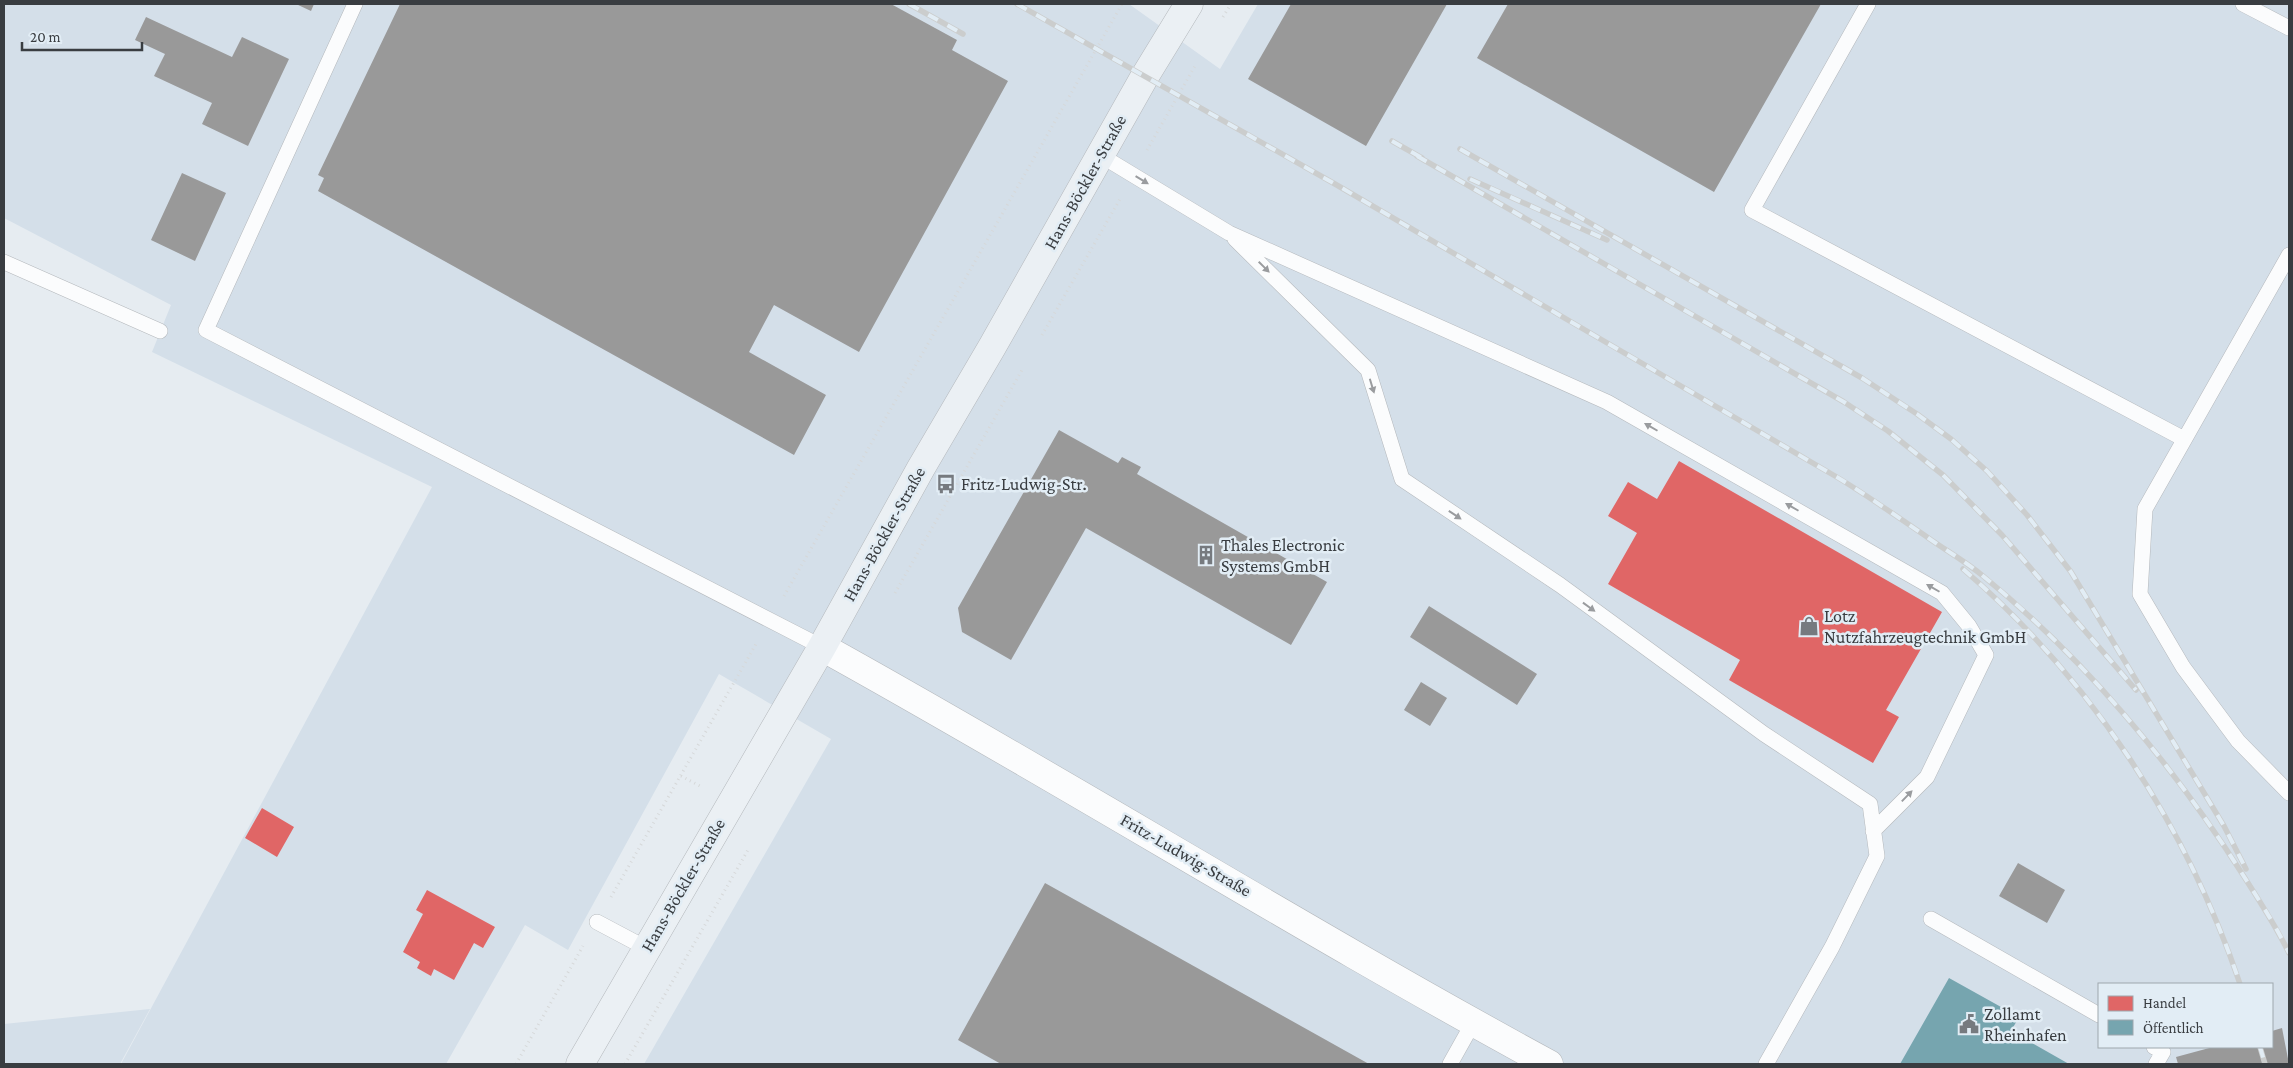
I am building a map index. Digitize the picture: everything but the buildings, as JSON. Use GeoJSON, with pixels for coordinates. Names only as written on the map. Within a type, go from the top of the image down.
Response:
{"type":"FeatureCollection","features":[{"type":"Feature","properties":{"kind":"main road","name":"Hans-Böckler-Straße"},"geometry":{"type":"LineString","coordinates":[[580,1064],[822,647],[1188,4]]}},
{"type":"Feature","properties":{"kind":"street","name":"Fritz-Ludwig-Straße"},"geometry":{"type":"LineString","coordinates":[[822,647],[1091,800],[1474,1023],[1550,1064]]}},
{"type":"Feature","properties":{"kind":"lane"},"geometry":{"type":"LineString","coordinates":[[355,4],[206,330],[822,647]]}},
{"type":"Feature","properties":{"kind":"lane"},"geometry":{"type":"LineString","coordinates":[[1868,4],[1752,210],[2184,439]]}},
{"type":"Feature","properties":{"kind":"lane"},"geometry":{"type":"LineString","coordinates":[[2244,4],[2289,28]]}},
{"type":"Feature","properties":{"kind":"lane"},"geometry":{"type":"LineString","coordinates":[[1100,156],[1229,233],[1606,402],[1942,593],[1968,626],[1986,655],[1927,776],[1874,832]]}},
{"type":"Feature","properties":{"kind":"lane"},"geometry":{"type":"LineString","coordinates":[[1229,233],[1368,370],[1402,479],[1560,585],[1764,734],[1870,804],[1877,856],[1832,947],[1766,1064]]}},
{"type":"Feature","properties":{"kind":"lane"},"geometry":{"type":"LineString","coordinates":[[2289,254],[2145,509],[2140,594],[2183,667],[2233,734],[2289,793]]}},
{"type":"Feature","properties":{"kind":"lane"},"geometry":{"type":"LineString","coordinates":[[4,262],[160,331]]}},
{"type":"Feature","properties":{"kind":"lane"},"geometry":{"type":"LineString","coordinates":[[1931,919],[2098,1014]]}},
{"type":"Feature","properties":{"kind":"lane"},"geometry":{"type":"LineString","coordinates":[[597,922],[646,948]]}},
{"type":"Feature","properties":{"kind":"lane"},"geometry":{"type":"LineString","coordinates":[[1450,1064],[1474,1023]]}},
{"type":"Feature","properties":{"kind":"lane"},"geometry":{"type":"LineString","coordinates":[[2156,1048],[2163,1052],[2156,1064]]}},
{"type":"Feature","properties":{"kind":"path"},"geometry":{"type":"LineString","coordinates":[[516,1064],[1122,4]]}},
{"type":"Feature","properties":{"kind":"path"},"geometry":{"type":"LineString","coordinates":[[1221,20],[1231,4]]}},
{"type":"Feature","properties":{"kind":"path"},"geometry":{"type":"LineString","coordinates":[[1039,341],[1198,62]]}},
{"type":"Feature","properties":{"kind":"path"},"geometry":{"type":"LineString","coordinates":[[893,596],[1024,366]]}},
{"type":"Feature","properties":{"kind":"path"},"geometry":{"type":"LineString","coordinates":[[625,1064],[750,846]]}},
{"type":"Feature","properties":{"kind":"shaded area"},"geometry":{"type":"Polygon","coordinates":[[[4,4],[1129,4],[1220,69],[1258,4],[2289,4],[2289,1064],[644,1064],[831,739],[719,674],[568,950],[525,925],[446,1064],[121,1064],[432,487],[152,352],[171,305],[4,218],[4,4]]]}},
{"type":"Feature","properties":{"kind":"shaded area"},"geometry":{"type":"Polygon","coordinates":[[[150,1009],[120,1064],[4,1064],[4,1024],[150,1009]]]}},
{"type":"Feature","properties":{"kind":"railway"},"geometry":{"type":"LineString","coordinates":[[909,4],[963,34]]}},
{"type":"Feature","properties":{"kind":"railway"},"geometry":{"type":"LineString","coordinates":[[1017,4],[1335,184],[1835,476],[1962,560],[2020,608],[2056,642],[2125,715],[2187,793],[2216,834],[2267,913],[2289,953]]}},
{"type":"Feature","properties":{"kind":"railway"},"geometry":{"type":"LineString","coordinates":[[1392,141],[1422,158]]}},
{"type":"Feature","properties":{"kind":"railway"},"geometry":{"type":"LineString","coordinates":[[1460,149],[1862,378],[1951,439],[1987,471],[2027,515],[2071,572],[2224,826],[2246,869]]}},
{"type":"Feature","properties":{"kind":"railway"},"geometry":{"type":"LineString","coordinates":[[1417,156],[1844,402],[1888,431],[1943,475],[2002,535],[2136,690]]}},
{"type":"Feature","properties":{"kind":"railway"},"geometry":{"type":"LineString","coordinates":[[1470,179],[1607,240]]}},
{"type":"Feature","properties":{"kind":"railway"},"geometry":{"type":"LineString","coordinates":[[1963,569],[2009,612],[2052,658],[2092,707],[2129,758],[2163,812],[2192,868],[2218,925],[2240,983]]}},
{"type":"Feature","properties":{"kind":"railway"},"geometry":{"type":"LineString","coordinates":[[2260,1048],[2265,1064]]}},
{"type":"Feature","properties":{"kind":"place","name":"Fritz-Ludwig-Str."},"geometry":{"type":"Point","coordinates":[946,484]}},
{"type":"Feature","properties":{"kind":"place","name":"Thales Electronic Systems GmbH"},"geometry":{"type":"Point","coordinates":[1206,555]}},
{"type":"Feature","properties":{"kind":"place","name":"Lotz Nutzfahrzeugtechnik GmbH"},"geometry":{"type":"Point","coordinates":[1809,626]}},
{"type":"Feature","properties":{"kind":"place","name":"Zollamt Rheinhafen"},"geometry":{"type":"Point","coordinates":[1969,1024]}}]}
